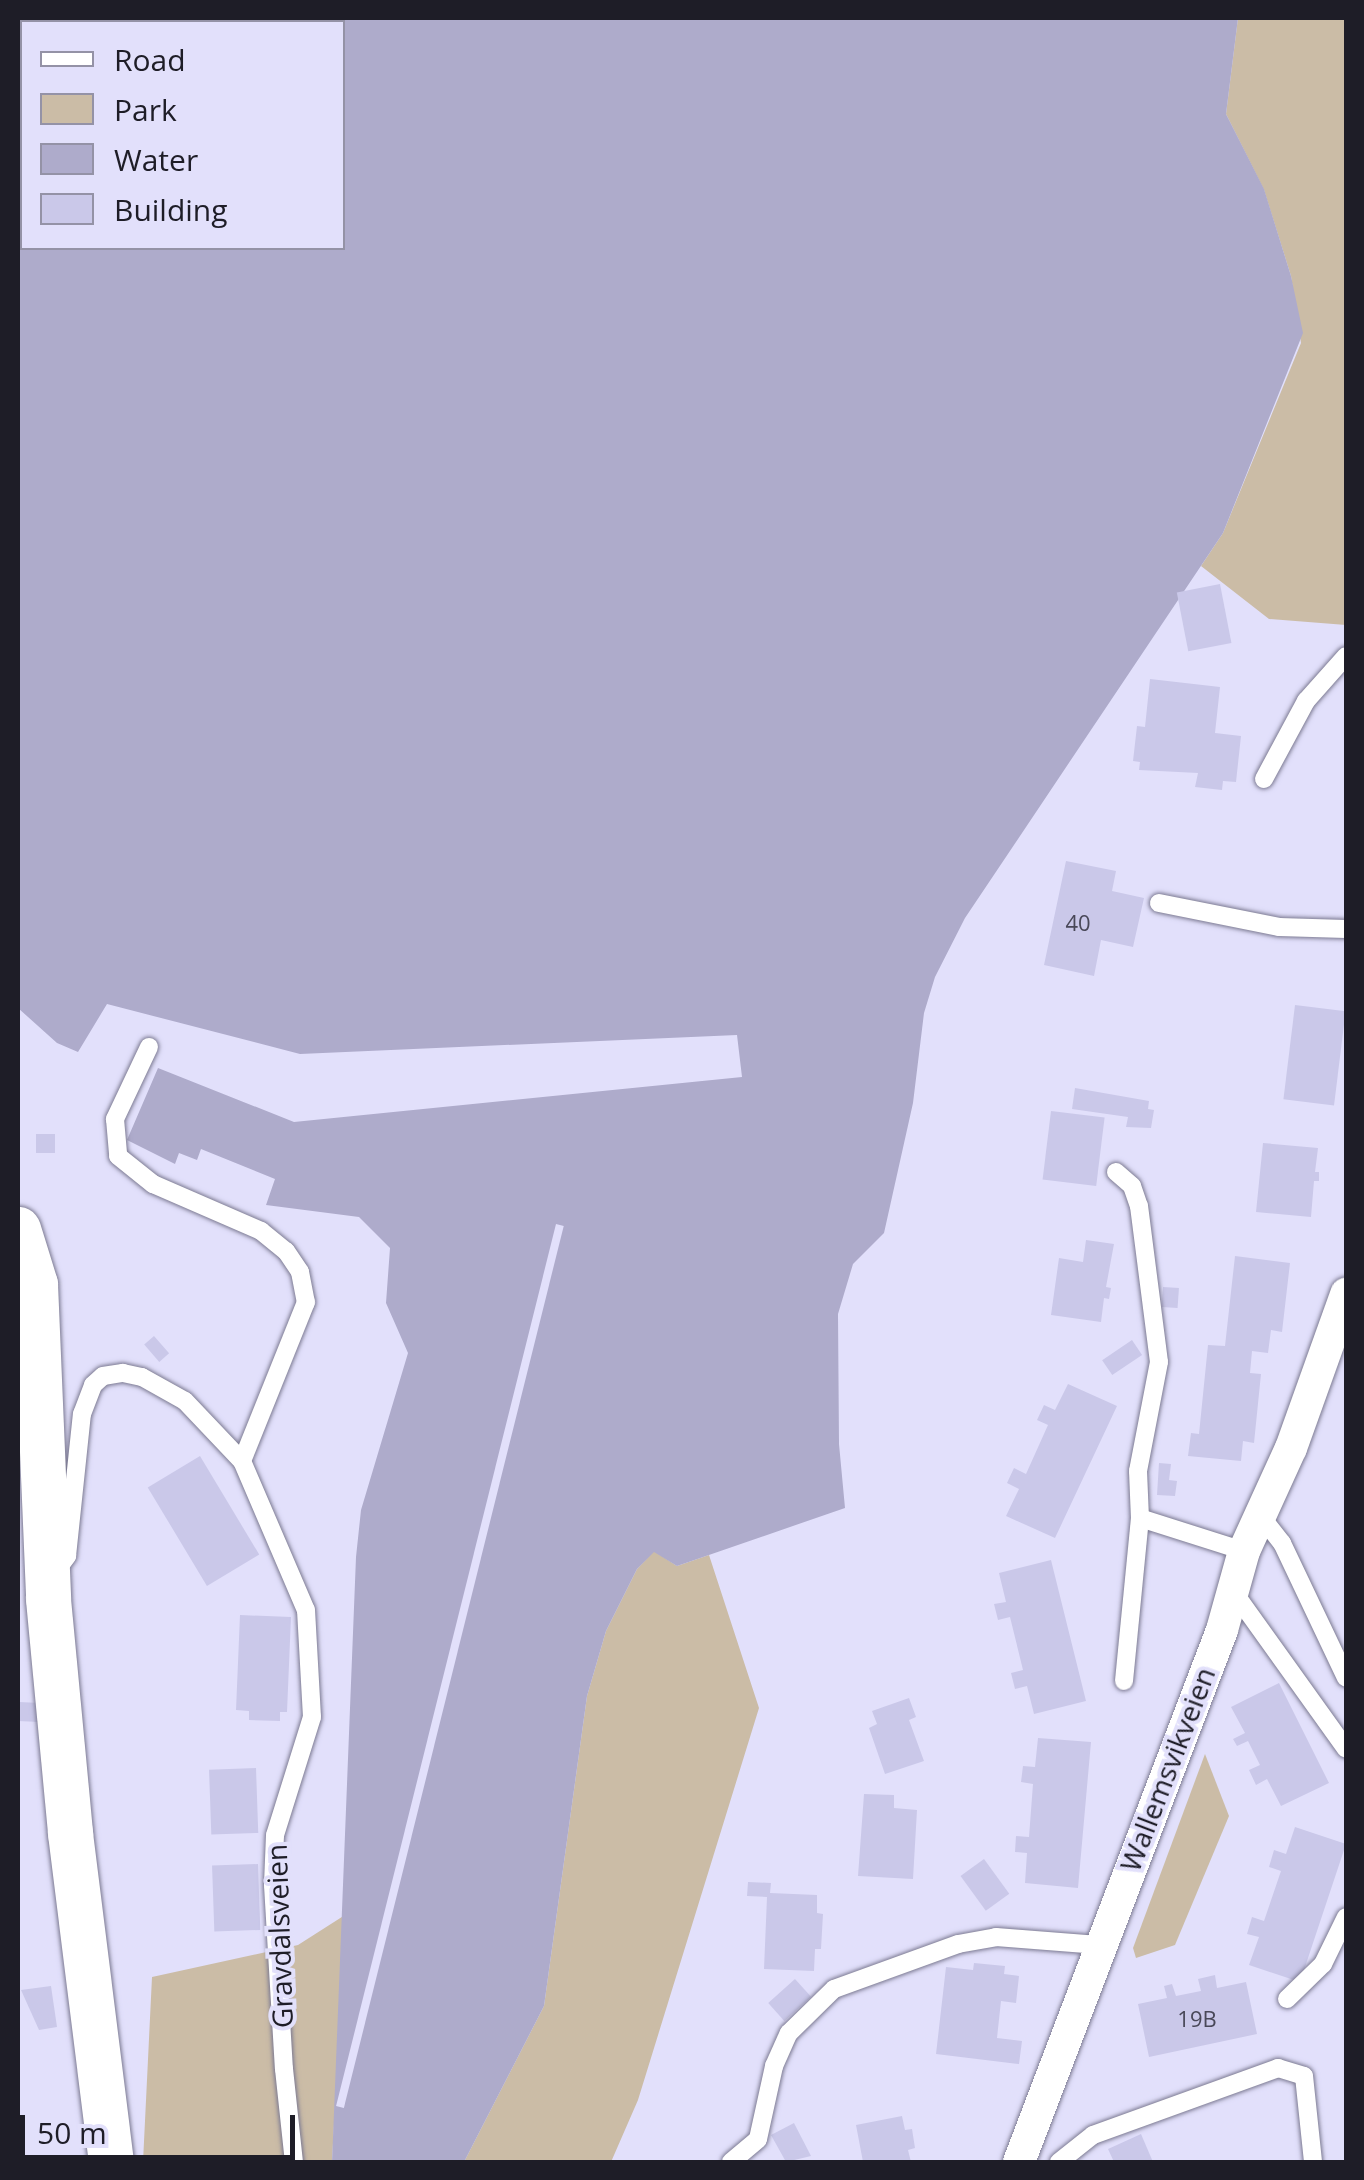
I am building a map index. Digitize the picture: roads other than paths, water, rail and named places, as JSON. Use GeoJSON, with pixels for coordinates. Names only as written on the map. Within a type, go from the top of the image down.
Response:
{"type":"FeatureCollection","features":[{"type":"Feature","properties":{"kind":"street"},"geometry":{"type":"LineString","coordinates":[[18,1228],[35,1284],[47,1584],[70,1833],[111,2162]]}},
{"type":"Feature","properties":{"kind":"street","name":"Wallemsvikveien"},"geometry":{"type":"LineString","coordinates":[[1018,2162],[1233,1591],[1244,1551],[1291,1448],[1346,1294]]}},
{"type":"Feature","properties":{"kind":"lane"},"geometry":{"type":"LineString","coordinates":[[1264,779],[1306,702],[1346,656]]}},
{"type":"Feature","properties":{"kind":"lane"},"geometry":{"type":"LineString","coordinates":[[1159,904],[1279,926],[1346,929]]}},
{"type":"Feature","properties":{"kind":"lane"},"geometry":{"type":"LineString","coordinates":[[148,1047],[116,1119],[118,1156],[153,1184],[261,1231],[286,1251],[300,1272],[306,1302],[242,1461]]}},
{"type":"Feature","properties":{"kind":"lane"},"geometry":{"type":"LineString","coordinates":[[1116,1172],[1132,1186],[1139,1206],[1158,1362],[1138,1471],[1140,1518],[1124,1681]]}},
{"type":"Feature","properties":{"kind":"lane","name":"Gravdalsveien"},"geometry":{"type":"LineString","coordinates":[[47,1584],[67,1556],[82,1414],[93,1385],[104,1376],[122,1373],[142,1377],[185,1401],[242,1461],[306,1610],[311,1647],[312,1717],[275,1835],[284,2068],[294,2162]]}},
{"type":"Feature","properties":{"kind":"lane"},"geometry":{"type":"LineString","coordinates":[[1260,1515],[1282,1542],[1346,1678]]}},
{"type":"Feature","properties":{"kind":"lane"},"geometry":{"type":"LineString","coordinates":[[1140,1518],[1244,1551]]}},
{"type":"Feature","properties":{"kind":"lane"},"geometry":{"type":"LineString","coordinates":[[1233,1591],[1346,1749]]}},
{"type":"Feature","properties":{"kind":"lane"},"geometry":{"type":"LineString","coordinates":[[1287,1998],[1323,1964],[1346,1917]]}},
{"type":"Feature","properties":{"kind":"lane"},"geometry":{"type":"LineString","coordinates":[[732,2162],[758,2139],[774,2066],[790,2033],[834,1989],[958,1944],[996,1936],[1099,1945]]}},
{"type":"Feature","properties":{"kind":"lane"},"geometry":{"type":"LineString","coordinates":[[1059,2162],[1093,2135],[1278,2068],[1304,2076],[1313,2162]]}},
{"type":"Feature","properties":{"kind":"water"},"geometry":{"type":"Polygon","coordinates":[[[1238,18],[1226,114],[1264,189],[1291,276],[1303,333],[1223,533],[965,918],[935,977],[924,1013],[913,1103],[884,1233],[853,1264],[838,1314],[839,1444],[845,1508],[677,1566],[654,1552],[637,1569],[606,1631],[587,1696],[544,2006],[464,2162],[332,2162],[356,1557],[361,1510],[408,1353],[386,1303],[390,1248],[359,1217],[266,1205],[275,1179],[201,1149],[197,1160],[179,1153],[175,1164],[127,1140],[158,1068],[294,1122],[742,1077],[737,1035],[300,1054],[107,1004],[78,1052],[57,1043],[18,1008],[18,129],[20,250],[345,250],[345,20],[64,20],[1238,18]]]}}]}
